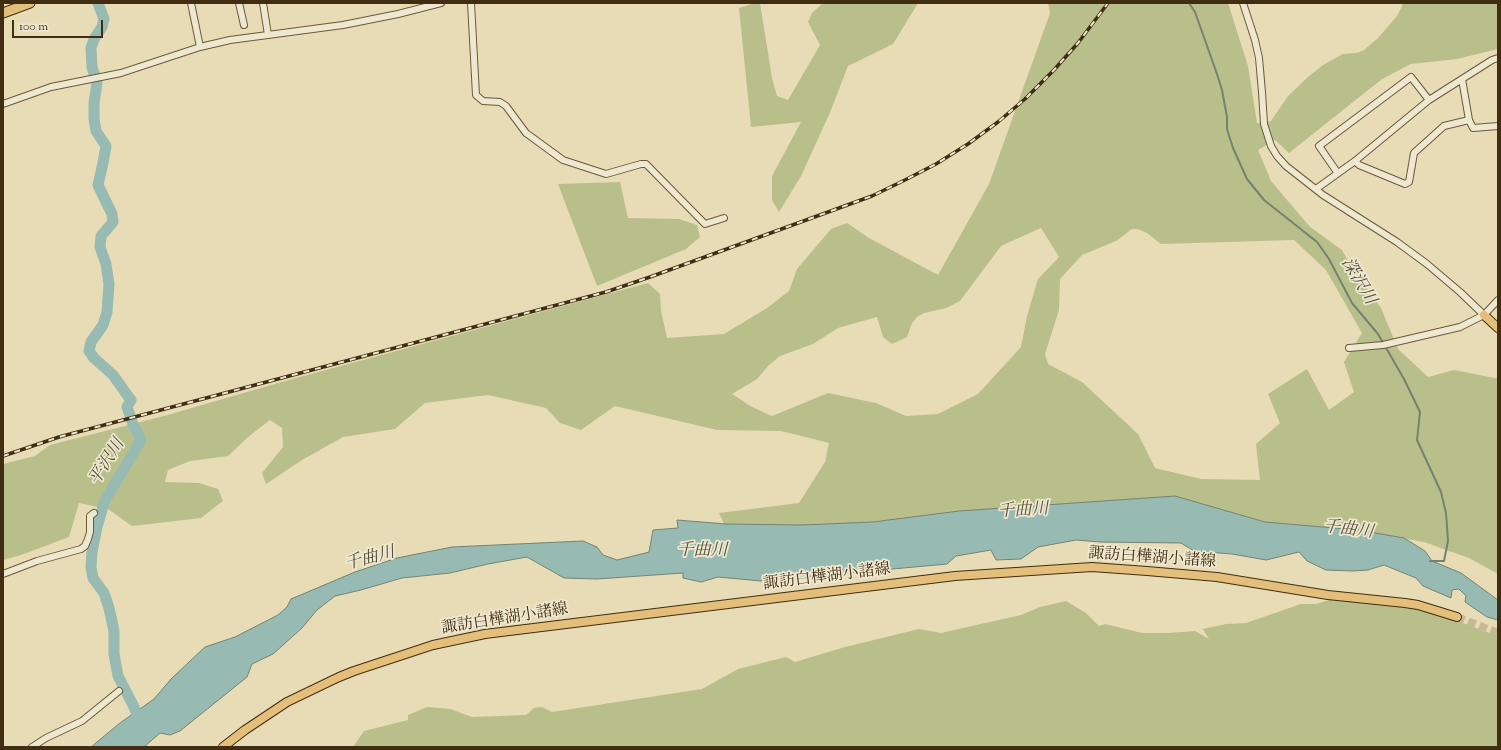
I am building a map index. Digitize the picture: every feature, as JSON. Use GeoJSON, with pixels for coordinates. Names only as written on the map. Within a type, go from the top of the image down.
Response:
{"type":"FeatureCollection","features":[{"type":"Feature","properties":{"kind":"highway"},"geometry":{"type":"LineString","coordinates":[[3,13],[30,3]]}},
{"type":"Feature","properties":{"kind":"main road"},"geometry":{"type":"LineString","coordinates":[[1484,315],[1498,328]]}},
{"type":"Feature","properties":{"kind":"main road","name":"諏訪白樺湖小諸線"},"geometry":{"type":"LineString","coordinates":[[223,747],[287,702],[339,676],[432,645],[485,634],[955,576],[1092,567],[1154,571],[1217,577],[1328,595],[1405,603],[1418,605],[1457,617]]}},
{"type":"Feature","properties":{"kind":"street"},"geometry":{"type":"LineString","coordinates":[[190,3],[200,47]]}},
{"type":"Feature","properties":{"kind":"street"},"geometry":{"type":"LineString","coordinates":[[239,3],[239,9],[244,25]]}},
{"type":"Feature","properties":{"kind":"street"},"geometry":{"type":"LineString","coordinates":[[263,3],[268,35]]}},
{"type":"Feature","properties":{"kind":"street"},"geometry":{"type":"LineString","coordinates":[[3,104],[51,87],[121,73],[200,47],[230,40],[363,21],[441,3]]}},
{"type":"Feature","properties":{"kind":"street"},"geometry":{"type":"LineString","coordinates":[[471,3],[476,95],[483,101],[500,102],[506,106],[526,133],[563,160],[606,174],[640,164],[646,164],[705,224],[724,218]]}},
{"type":"Feature","properties":{"kind":"street"},"geometry":{"type":"LineString","coordinates":[[1243,3],[1259,58],[1264,124],[1271,146],[1286,166],[1323,195],[1397,242],[1427,264],[1484,315]]}},
{"type":"Feature","properties":{"kind":"street"},"geometry":{"type":"LineString","coordinates":[[1316,189],[1337,172],[1355,161],[1429,100],[1492,60],[1498,58]]}},
{"type":"Feature","properties":{"kind":"street"},"geometry":{"type":"LineString","coordinates":[[1337,172],[1319,146],[1411,77],[1429,100]]}},
{"type":"Feature","properties":{"kind":"street"},"geometry":{"type":"LineString","coordinates":[[1462,79],[1469,120],[1473,128],[1498,126]]}},
{"type":"Feature","properties":{"kind":"street"},"geometry":{"type":"LineString","coordinates":[[1355,161],[1359,165],[1405,184],[1409,182],[1414,153],[1444,126],[1469,120]]}},
{"type":"Feature","properties":{"kind":"street"},"geometry":{"type":"LineString","coordinates":[[1349,348],[1383,345],[1460,327],[1484,315],[1498,300]]}},
{"type":"Feature","properties":{"kind":"street"},"geometry":{"type":"LineString","coordinates":[[3,574],[37,561],[81,550],[85,546],[88,539],[90,532],[90,516],[94,513]]}},
{"type":"Feature","properties":{"kind":"street"},"geometry":{"type":"LineString","coordinates":[[32,747],[46,738],[82,721],[119,691]]}},
{"type":"Feature","properties":{"kind":"green space"},"geometry":{"type":"Polygon","coordinates":[[[760,3],[772,78],[777,96],[788,100],[820,45],[808,22],[812,13],[823,3],[918,3],[893,44],[848,66],[829,115],[801,176],[779,212],[772,200],[772,176],[801,122],[751,127],[739,8],[760,3]]]}},
{"type":"Feature","properties":{"kind":"green space"},"geometry":{"type":"Polygon","coordinates":[[[1048,3],[1228,3],[1248,66],[1257,123],[1271,121],[1288,96],[1323,65],[1343,54],[1357,53],[1364,50],[1378,38],[1397,16],[1402,3],[1498,3],[1498,49],[1457,59],[1411,64],[1382,79],[1289,153],[1275,140],[1258,150],[1271,181],[1310,227],[1342,250],[1353,270],[1381,308],[1398,349],[1428,377],[1454,370],[1495,378],[1498,377],[1498,574],[1469,558],[1424,542],[1358,530],[1265,522],[1175,496],[959,511],[873,522],[802,525],[724,524],[719,513],[799,503],[825,462],[829,443],[781,431],[717,430],[615,406],[581,430],[560,423],[546,408],[488,395],[425,403],[395,429],[343,437],[302,460],[266,484],[262,473],[283,447],[282,428],[270,420],[248,437],[228,456],[190,461],[168,470],[165,482],[199,483],[218,489],[223,501],[201,518],[132,526],[108,509],[79,503],[69,537],[21,555],[3,560],[3,464],[35,456],[50,445],[164,416],[285,381],[648,283],[660,294],[661,311],[667,338],[724,334],[767,308],[789,291],[797,269],[831,229],[847,223],[869,238],[938,275],[989,184],[1050,13],[1048,3]],[[1041,228],[1001,246],[960,301],[946,308],[924,313],[917,317],[912,323],[907,337],[892,344],[883,337],[877,317],[838,328],[813,344],[780,356],[768,366],[757,379],[732,394],[752,407],[772,416],[828,393],[876,403],[906,416],[938,414],[978,394],[1021,347],[1027,316],[1038,279],[1059,257],[1041,228]],[[1132,229],[1116,241],[1082,255],[1060,279],[1059,310],[1045,354],[1048,364],[1082,382],[1138,434],[1155,468],[1201,479],[1260,480],[1256,444],[1280,423],[1268,394],[1307,369],[1329,410],[1354,392],[1344,362],[1362,333],[1326,270],[1294,240],[1161,244],[1147,233],[1138,229],[1132,229]]]}},
{"type":"Feature","properties":{"kind":"green space"},"geometry":{"type":"Polygon","coordinates":[[[620,182],[628,218],[679,219],[697,225],[700,237],[686,249],[597,286],[558,184],[620,182]]]}},
{"type":"Feature","properties":{"kind":"green space"},"geometry":{"type":"Polygon","coordinates":[[[1329,600],[1366,601],[1405,606],[1449,618],[1498,636],[1498,747],[353,747],[364,731],[408,720],[408,715],[427,707],[450,709],[472,717],[526,715],[534,708],[542,707],[552,712],[702,689],[738,669],[786,657],[795,662],[845,647],[919,629],[941,633],[1021,615],[1040,607],[1066,601],[1086,613],[1099,626],[1105,624],[1142,633],[1195,631],[1209,639],[1203,629],[1226,624],[1246,623],[1301,604],[1316,604],[1329,600]]]}},
{"type":"Feature","properties":{"kind":"water","name":"千曲川"},"geometry":{"type":"Polygon","coordinates":[[[1175,496],[1265,522],[1358,530],[1404,538],[1425,551],[1432,561],[1461,573],[1498,600],[1498,620],[1487,617],[1465,602],[1466,596],[1459,589],[1452,590],[1451,598],[1423,586],[1416,578],[1384,565],[1368,570],[1326,570],[1307,561],[1299,552],[1266,560],[1232,554],[1194,551],[1181,543],[1100,542],[1076,540],[1038,547],[1021,559],[996,560],[991,550],[956,556],[947,564],[761,581],[718,577],[701,582],[683,578],[683,573],[597,579],[564,578],[527,557],[450,573],[402,578],[335,596],[317,610],[302,628],[273,654],[252,664],[247,677],[180,731],[170,735],[160,733],[144,747],[91,747],[120,723],[154,699],[171,679],[205,647],[235,637],[278,615],[287,607],[291,599],[355,572],[397,558],[452,547],[583,541],[597,547],[603,555],[617,560],[649,552],[653,530],[678,528],[677,520],[726,524],[802,525],[873,522],[959,511],[1175,496]]]}},
{"type":"Feature","properties":{"kind":"waterway","name":"平沢川"},"geometry":{"type":"LineString","coordinates":[[98,3],[104,19],[102,27],[94,39],[91,48],[92,67],[97,83],[94,103],[94,119],[96,131],[106,146],[98,185],[112,214],[113,222],[101,236],[100,247],[106,264],[109,284],[107,312],[103,325],[91,342],[89,351],[94,358],[113,375],[131,400],[127,407],[134,427],[140,437],[140,442],[105,500],[97,527],[92,552],[91,567],[93,578],[104,593],[109,608],[114,631],[114,654],[118,676],[134,707],[141,725]]}},
{"type":"Feature","properties":{"kind":"waterway","name":"深沢川"},"geometry":{"type":"LineString","coordinates":[[1189,3],[1195,12],[1217,74],[1222,90],[1227,117],[1227,129],[1233,148],[1247,179],[1264,200],[1317,242],[1329,259],[1352,303],[1378,334],[1404,379],[1420,412],[1417,440],[1441,492],[1446,513],[1448,541],[1444,561],[1430,561]]}},
{"type":"Feature","properties":{"kind":"tunnel"},"geometry":{"type":"LineString","coordinates":[[1457,617],[1498,633]]}},
{"type":"Feature","properties":{"kind":"railway"},"geometry":{"type":"LineString","coordinates":[[3,456],[59,437],[606,292],[872,196],[936,164],[968,144],[998,122],[1025,99],[1053,71],[1078,43],[1108,3]]}}]}
